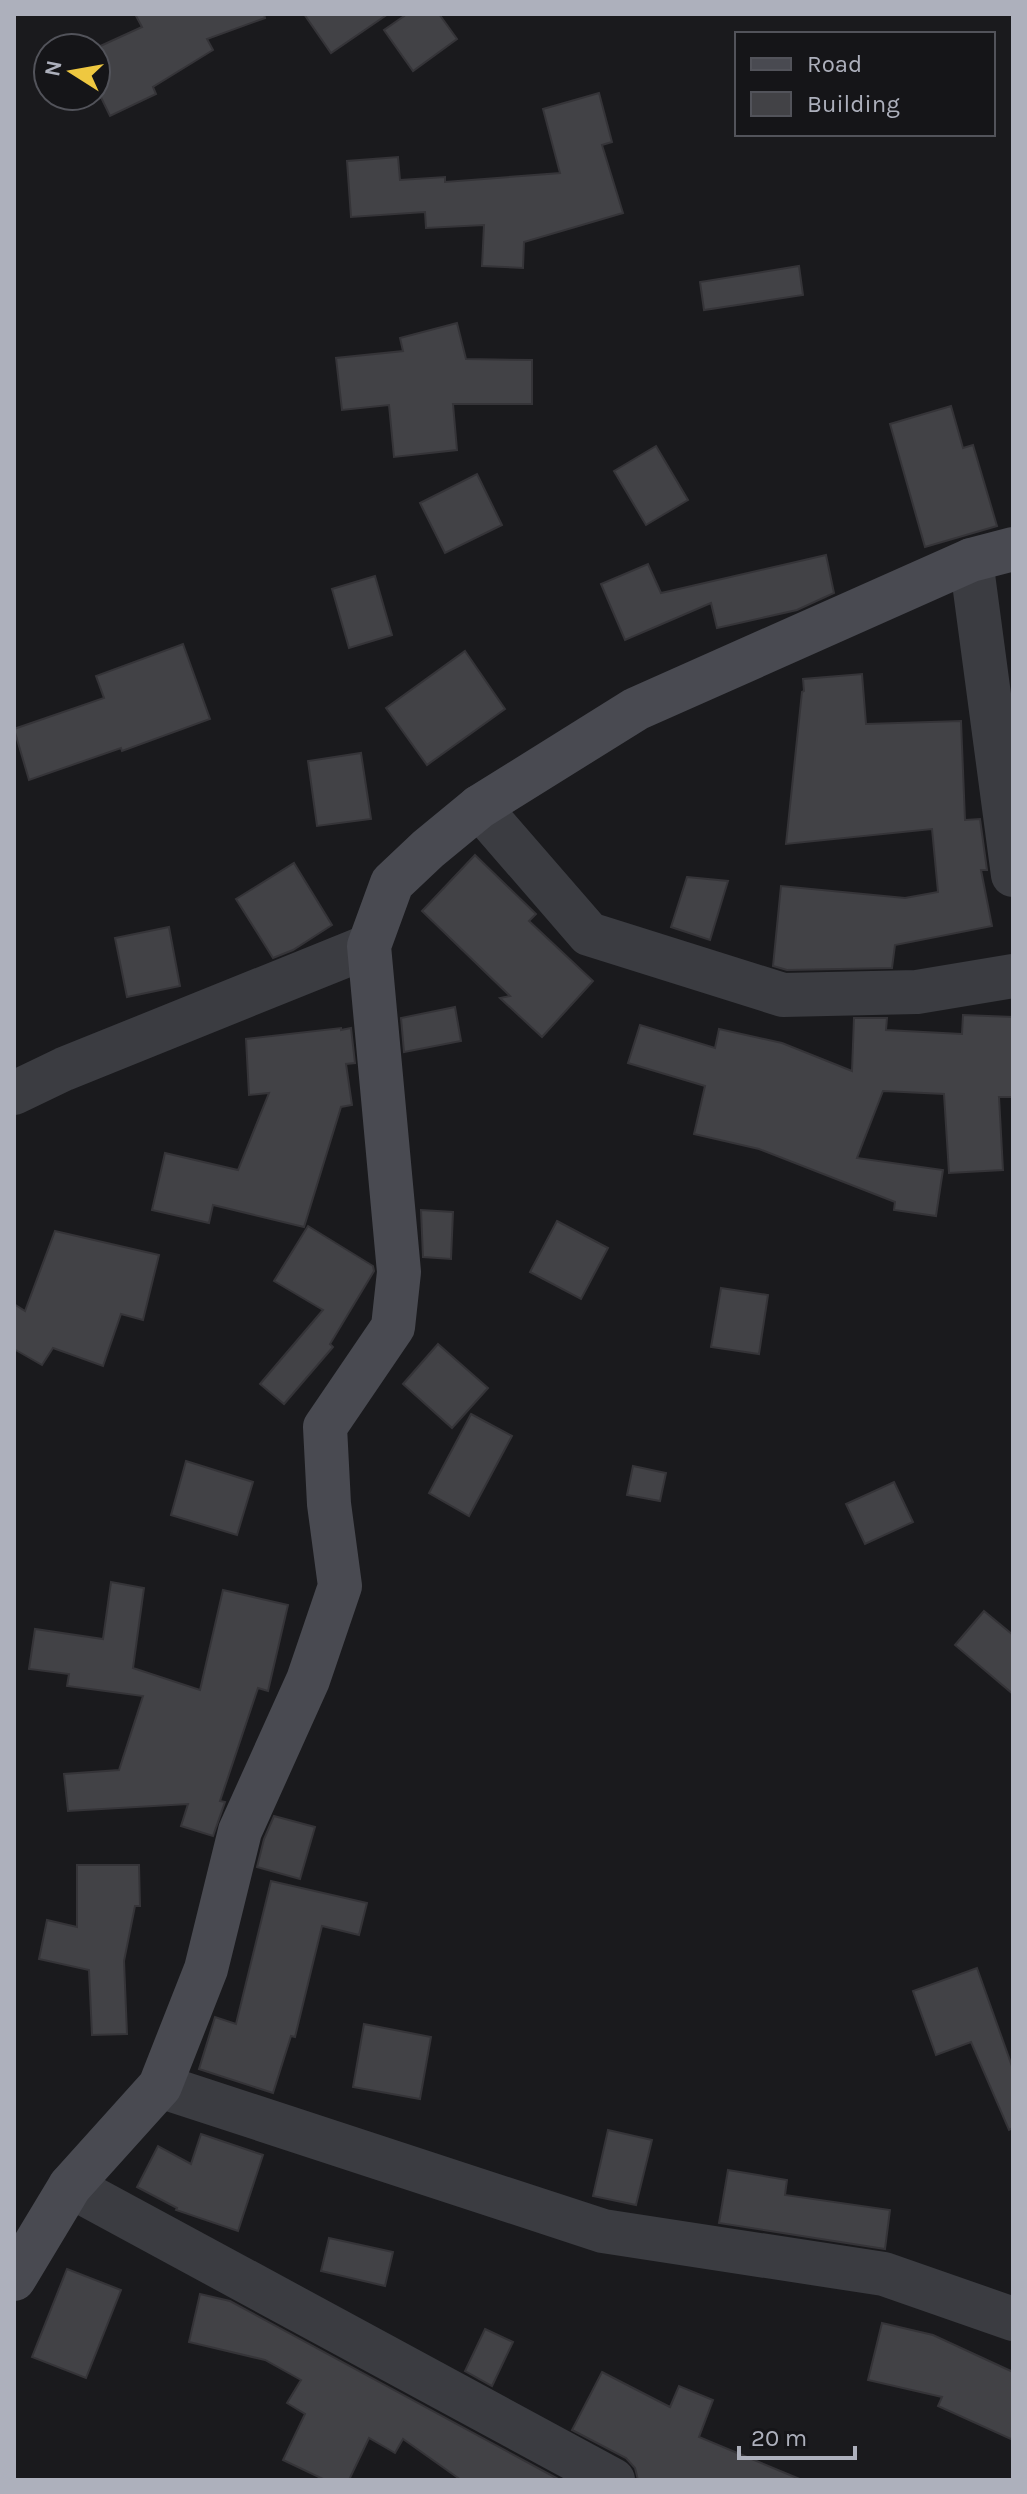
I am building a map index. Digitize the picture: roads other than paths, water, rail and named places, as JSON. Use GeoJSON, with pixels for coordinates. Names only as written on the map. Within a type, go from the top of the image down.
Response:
{"type":"FeatureCollection","features":[{"type":"Feature","properties":{"kind":"street"},"geometry":{"type":"LineString","coordinates":[[14,2279],[70,2186],[160,2086],[206,1969],[240,1831],[308,1680],[340,1586],[329,1504],[325,1427],[393,1327],[399,1272],[369,946],[392,883],[479,807],[636,709],[971,560],[1013,549]]}},
{"type":"Feature","properties":{"kind":"street"},"geometry":{"type":"LineString","coordinates":[[971,560],[1013,875]]}},
{"type":"Feature","properties":{"kind":"street"},"geometry":{"type":"LineString","coordinates":[[479,807],[589,934],[783,995],[917,992],[1013,976]]}},
{"type":"Feature","properties":{"kind":"street"},"geometry":{"type":"LineString","coordinates":[[14,1093],[64,1069],[369,946]]}},
{"type":"Feature","properties":{"kind":"street"},"geometry":{"type":"LineString","coordinates":[[160,2086],[603,2231],[884,2274],[1013,2319]]}},
{"type":"Feature","properties":{"kind":"street"},"geometry":{"type":"LineString","coordinates":[[70,2186],[613,2480]]}}]}
